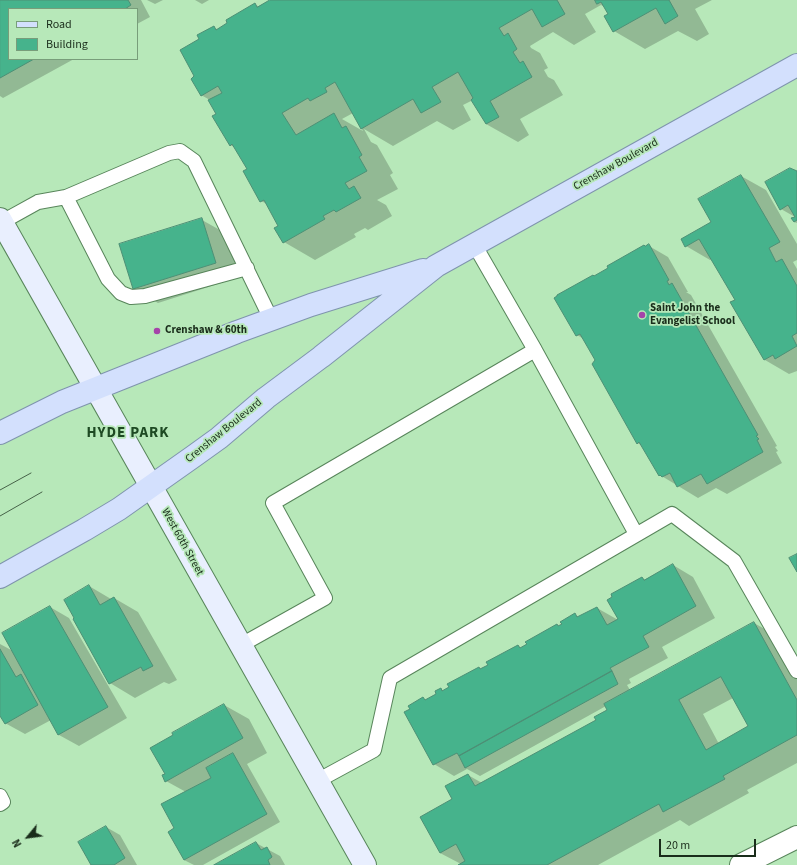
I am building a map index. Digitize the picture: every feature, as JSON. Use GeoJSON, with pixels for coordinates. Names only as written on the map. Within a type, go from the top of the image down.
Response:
{"type":"FeatureCollection","features":[{"type":"Feature","properties":{"kind":"main road","name":"Crenshaw Boulevard"},"geometry":{"type":"LineString","coordinates":[[0,577],[96,523],[151,486],[218,438],[266,398],[321,357],[436,266],[797,65]]}},
{"type":"Feature","properties":{"kind":"main road","name":"Crenshaw Boulevard"},"geometry":{"type":"LineString","coordinates":[[0,433],[62,402],[272,319],[311,305],[436,266]]}},
{"type":"Feature","properties":{"kind":"street","name":"West 60th Street"},"geometry":{"type":"LineString","coordinates":[[1,220],[365,865]]}},
{"type":"Feature","properties":{"kind":"street"},"geometry":{"type":"LineString","coordinates":[[741,865],[797,837]]}},
{"type":"Feature","properties":{"kind":"lane"},"geometry":{"type":"LineString","coordinates":[[1,220],[38,202],[66,197],[169,153],[180,151],[194,161],[272,319]]}},
{"type":"Feature","properties":{"kind":"lane"},"geometry":{"type":"LineString","coordinates":[[66,197],[108,279],[121,293],[131,297],[144,296],[247,268]]}},
{"type":"Feature","properties":{"kind":"lane"},"geometry":{"type":"LineString","coordinates":[[474,244],[535,350],[636,534]]}},
{"type":"Feature","properties":{"kind":"lane"},"geometry":{"type":"LineString","coordinates":[[241,645],[325,598],[273,503],[535,350]]}},
{"type":"Feature","properties":{"kind":"lane"},"geometry":{"type":"LineString","coordinates":[[317,781],[374,750],[390,678],[672,514],[734,561],[797,671]]}},
{"type":"Feature","properties":{"kind":"lane"},"geometry":{"type":"LineString","coordinates":[[0,796],[3,802],[0,804]]}},
{"type":"Feature","properties":{"kind":"building"},"geometry":{"type":"Polygon","coordinates":[[[0,0],[128,0],[131,5],[126,8],[8,8],[8,60],[32,60],[0,78],[0,0]]]}},
{"type":"Feature","properties":{"kind":"building"},"geometry":{"type":"Polygon","coordinates":[[[270,0],[557,0],[565,14],[542,27],[532,9],[499,28],[504,36],[508,33],[517,49],[513,52],[520,63],[523,61],[532,77],[490,101],[499,117],[486,124],[471,100],[473,98],[458,72],[432,87],[441,102],[421,113],[413,99],[361,129],[335,82],[325,88],[327,92],[310,101],[308,98],[282,113],[296,135],[334,113],[342,128],[346,126],[362,155],[359,157],[367,171],[345,183],[349,189],[354,186],[361,198],[336,212],[334,210],[323,216],[325,219],[283,243],[274,228],[278,226],[264,200],[260,202],[243,171],[247,169],[232,144],[230,146],[212,116],[216,114],[208,100],[222,93],[218,86],[201,96],[191,79],[194,76],[180,50],[199,39],[197,35],[214,26],[216,30],[227,23],[226,20],[255,3],[257,7],[270,0]]]}},
{"type":"Feature","properties":{"kind":"building"},"geometry":{"type":"Polygon","coordinates":[[[595,0],[669,0],[678,16],[665,24],[656,8],[613,32],[604,16],[608,14],[601,2],[597,4],[595,0]]]}},
{"type":"Feature","properties":{"kind":"building"},"geometry":{"type":"Polygon","coordinates":[[[790,168],[797,171],[797,220],[794,222],[791,218],[795,217],[788,205],[780,210],[765,182],[790,168]]]}},
{"type":"Feature","properties":{"kind":"building"},"geometry":{"type":"Polygon","coordinates":[[[741,175],[780,242],[769,248],[776,262],[782,259],[797,286],[797,333],[792,336],[797,346],[775,359],[773,355],[764,360],[730,302],[735,300],[699,239],[685,247],[681,239],[711,222],[698,199],[741,175]]]}},
{"type":"Feature","properties":{"kind":"building"},"geometry":{"type":"Polygon","coordinates":[[[202,218],[216,263],[133,289],[119,244],[202,218]]]}},
{"type":"Feature","properties":{"kind":"building"},"geometry":{"type":"Polygon","coordinates":[[[649,244],[669,280],[667,281],[669,285],[672,283],[758,435],[756,436],[759,439],[757,440],[763,452],[707,484],[701,474],[677,487],[670,473],[662,477],[660,475],[659,476],[639,442],[637,444],[592,364],[595,360],[580,334],[576,336],[554,298],[608,268],[607,266],[644,245],[649,244]]]}},
{"type":"Feature","properties":{"kind":"building"},"geometry":{"type":"Polygon","coordinates":[[[797,554],[797,572],[789,558],[797,554]]]}},
{"type":"Feature","properties":{"kind":"building"},"geometry":{"type":"Polygon","coordinates":[[[673,564],[696,606],[643,636],[649,647],[610,668],[612,671],[459,756],[457,753],[433,765],[404,712],[410,709],[408,706],[423,697],[425,700],[436,694],[435,691],[441,688],[442,691],[449,687],[447,684],[479,667],[480,669],[488,665],[486,662],[518,645],[520,648],[527,644],[525,642],[557,624],[558,626],[562,624],[560,622],[575,613],[577,617],[597,607],[607,625],[618,619],[607,600],[612,597],[611,594],[642,577],[644,580],[673,564]]]}},
{"type":"Feature","properties":{"kind":"building"},"geometry":{"type":"Polygon","coordinates":[[[89,585],[100,605],[114,597],[153,666],[143,671],[141,667],[109,684],[64,600],[89,585]]]}},
{"type":"Feature","properties":{"kind":"building"},"geometry":{"type":"Polygon","coordinates":[[[50,606],[108,707],[58,735],[2,633],[50,606]]]}},
{"type":"Feature","properties":{"kind":"building"},"geometry":{"type":"Polygon","coordinates":[[[754,622],[797,700],[797,735],[723,776],[725,779],[663,812],[659,804],[547,865],[458,865],[465,861],[456,844],[440,853],[420,817],[452,799],[445,786],[468,774],[475,786],[596,720],[594,717],[607,710],[604,704],[754,622]],[[721,677],[679,700],[706,750],[748,726],[721,677]]]}},
{"type":"Feature","properties":{"kind":"building"},"geometry":{"type":"Polygon","coordinates":[[[0,649],[16,677],[21,674],[38,705],[5,724],[0,716],[0,649]]]}},
{"type":"Feature","properties":{"kind":"building"},"geometry":{"type":"Polygon","coordinates":[[[612,671],[618,684],[465,768],[459,756],[612,671]]]}},
{"type":"Feature","properties":{"kind":"building"},"geometry":{"type":"Polygon","coordinates":[[[224,704],[243,738],[165,782],[162,775],[165,774],[150,748],[173,735],[172,733],[224,704]]]}},
{"type":"Feature","properties":{"kind":"building"},"geometry":{"type":"Polygon","coordinates":[[[233,753],[267,814],[184,860],[168,832],[174,828],[161,804],[211,778],[206,768],[233,753]]]}},
{"type":"Feature","properties":{"kind":"building"},"geometry":{"type":"Polygon","coordinates":[[[106,826],[125,858],[114,865],[91,865],[78,842],[106,826]]]}},
{"type":"Feature","properties":{"kind":"building"},"geometry":{"type":"Polygon","coordinates":[[[256,842],[261,850],[267,847],[272,857],[268,860],[270,865],[214,865],[256,842]]]}},
{"type":"Feature","properties":{"kind":"tram line"},"geometry":{"type":"LineString","coordinates":[[0,490],[31,473]]}},
{"type":"Feature","properties":{"kind":"tram line"},"geometry":{"type":"LineString","coordinates":[[0,516],[42,492]]}},
{"type":"Feature","properties":{"kind":"place","name":"Saint John the Evangelist School"},"geometry":{"type":"Point","coordinates":[642,315]}},
{"type":"Feature","properties":{"kind":"place","name":"Crenshaw & 60th"},"geometry":{"type":"Point","coordinates":[157,331]}},
{"type":"Feature","properties":{"kind":"district","name":"HYDE PARK"},"geometry":{"type":"Point","coordinates":[128,434]}}]}
